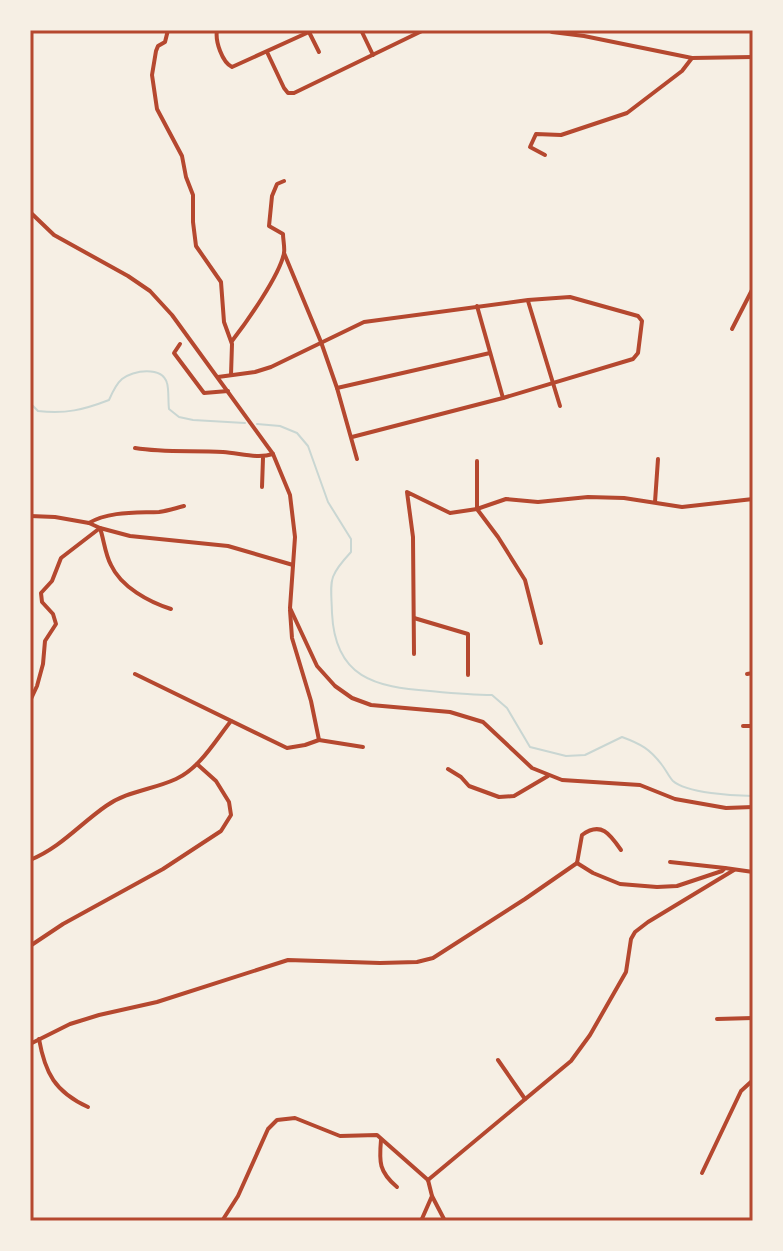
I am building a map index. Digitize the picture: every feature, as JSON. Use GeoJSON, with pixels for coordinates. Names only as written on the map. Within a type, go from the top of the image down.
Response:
{"type":"FeatureCollection","features":[{"type":"Feature","properties":{"kind":"street"},"geometry":{"type":"LineString","coordinates":[[168,30],[165,42],[156,51],[152,75],[157,109],[182,156],[193,195],[196,246],[221,282],[224,322],[232,341],[231,375]]}},
{"type":"Feature","properties":{"kind":"street"},"geometry":{"type":"LineString","coordinates":[[217,30],[224,60],[232,67],[308,31],[319,52]]}},
{"type":"Feature","properties":{"kind":"street"},"geometry":{"type":"LineString","coordinates":[[361,30],[373,55]]}},
{"type":"Feature","properties":{"kind":"street"},"geometry":{"type":"LineString","coordinates":[[267,52],[284,88],[288,93],[294,93],[424,30]]}},
{"type":"Feature","properties":{"kind":"street"},"geometry":{"type":"LineString","coordinates":[[547,30],[692,58],[753,57]]}},
{"type":"Feature","properties":{"kind":"street"},"geometry":{"type":"LineString","coordinates":[[545,155],[530,147],[536,134],[561,135],[627,113],[682,71],[692,58]]}},
{"type":"Feature","properties":{"kind":"street"},"geometry":{"type":"LineString","coordinates":[[284,181],[277,184],[272,196],[269,226],[283,234],[284,253],[321,342],[357,459]]}},
{"type":"Feature","properties":{"kind":"street"},"geometry":{"type":"LineString","coordinates":[[30,212],[54,235],[150,291],[172,315],[273,454],[290,495],[295,537],[290,608],[292,638],[319,740]]}},
{"type":"Feature","properties":{"kind":"street"},"geometry":{"type":"LineString","coordinates":[[232,341],[276,273],[284,253]]}},
{"type":"Feature","properties":{"kind":"street"},"geometry":{"type":"LineString","coordinates":[[732,329],[753,288]]}},
{"type":"Feature","properties":{"kind":"street"},"geometry":{"type":"LineString","coordinates":[[218,377],[271,367],[364,322],[477,306],[570,297],[638,316],[642,321],[638,353],[633,359],[503,398],[352,437]]}},
{"type":"Feature","properties":{"kind":"street"},"geometry":{"type":"LineString","coordinates":[[528,300],[560,406]]}},
{"type":"Feature","properties":{"kind":"street"},"geometry":{"type":"LineString","coordinates":[[477,306],[503,398]]}},
{"type":"Feature","properties":{"kind":"street"},"geometry":{"type":"LineString","coordinates":[[180,344],[174,353],[204,393],[228,391]]}},
{"type":"Feature","properties":{"kind":"street"},"geometry":{"type":"LineString","coordinates":[[337,388],[490,353]]}},
{"type":"Feature","properties":{"kind":"street"},"geometry":{"type":"LineString","coordinates":[[135,448],[263,457],[273,454]]}},
{"type":"Feature","properties":{"kind":"street"},"geometry":{"type":"LineString","coordinates":[[262,487],[263,457]]}},
{"type":"Feature","properties":{"kind":"street"},"geometry":{"type":"LineString","coordinates":[[655,502],[658,459]]}},
{"type":"Feature","properties":{"kind":"street"},"geometry":{"type":"LineString","coordinates":[[477,461],[477,509],[525,580],[541,643]]}},
{"type":"Feature","properties":{"kind":"street"},"geometry":{"type":"LineString","coordinates":[[414,654],[413,537],[407,492],[450,513],[477,509],[506,499],[538,502],[624,498],[682,507],[753,499]]}},
{"type":"Feature","properties":{"kind":"street"},"geometry":{"type":"LineString","coordinates":[[89,523],[132,512],[162,512],[184,506]]}},
{"type":"Feature","properties":{"kind":"street"},"geometry":{"type":"LineString","coordinates":[[30,516],[89,523],[130,536],[228,546],[293,565]]}},
{"type":"Feature","properties":{"kind":"street"},"geometry":{"type":"LineString","coordinates":[[100,528],[109,562],[117,577],[147,599],[171,609]]}},
{"type":"Feature","properties":{"kind":"street"},"geometry":{"type":"LineString","coordinates":[[30,701],[43,664],[45,641],[56,624],[53,614],[42,602],[41,593],[52,581],[61,558],[100,528]]}},
{"type":"Feature","properties":{"kind":"street"},"geometry":{"type":"LineString","coordinates":[[290,608],[317,666],[335,686],[352,698],[371,705],[450,712],[483,722],[532,768],[562,780],[640,785],[675,799],[726,808],[753,807]]}},
{"type":"Feature","properties":{"kind":"street"},"geometry":{"type":"LineString","coordinates":[[414,618],[468,634],[468,675]]}},
{"type":"Feature","properties":{"kind":"street"},"geometry":{"type":"LineString","coordinates":[[135,674],[287,748],[319,740],[363,747]]}},
{"type":"Feature","properties":{"kind":"street"},"geometry":{"type":"LineString","coordinates":[[30,860],[41,856],[125,795],[177,779],[197,764],[231,721]]}},
{"type":"Feature","properties":{"kind":"street"},"geometry":{"type":"LineString","coordinates":[[743,726],[753,726]]}},
{"type":"Feature","properties":{"kind":"street"},"geometry":{"type":"LineString","coordinates":[[30,946],[63,924],[163,869],[221,831],[231,815],[229,802],[216,781],[197,764]]}},
{"type":"Feature","properties":{"kind":"street"},"geometry":{"type":"LineString","coordinates":[[448,769],[469,786],[499,797],[514,796],[548,776]]}},
{"type":"Feature","properties":{"kind":"street"},"geometry":{"type":"LineString","coordinates":[[30,1044],[70,1024],[157,1002],[288,960],[368,963],[417,962],[433,958],[577,863],[582,835],[591,828],[611,835],[621,850]]}},
{"type":"Feature","properties":{"kind":"street"},"geometry":{"type":"LineString","coordinates":[[670,862],[753,872]]}},
{"type":"Feature","properties":{"kind":"street"},"geometry":{"type":"LineString","coordinates":[[577,863],[620,884],[657,887],[677,886],[725,868]]}},
{"type":"Feature","properties":{"kind":"street"},"geometry":{"type":"LineString","coordinates":[[428,1180],[571,1061],[590,1035],[626,972],[635,932],[734,870]]}},
{"type":"Feature","properties":{"kind":"street"},"geometry":{"type":"LineString","coordinates":[[717,1019],[753,1018]]}},
{"type":"Feature","properties":{"kind":"street"},"geometry":{"type":"LineString","coordinates":[[39,1039],[51,1077],[70,1099],[88,1107]]}},
{"type":"Feature","properties":{"kind":"street"},"geometry":{"type":"LineString","coordinates":[[498,1060],[525,1099]]}},
{"type":"Feature","properties":{"kind":"street"},"geometry":{"type":"LineString","coordinates":[[702,1173],[741,1091],[753,1080]]}},
{"type":"Feature","properties":{"kind":"street"},"geometry":{"type":"LineString","coordinates":[[222,1221],[238,1196],[268,1129],[277,1120],[295,1118],[340,1136],[377,1135],[428,1180],[432,1196],[445,1221]]}},
{"type":"Feature","properties":{"kind":"street"},"geometry":{"type":"LineString","coordinates":[[381,1140],[379,1160],[384,1175],[397,1187]]}},
{"type":"Feature","properties":{"kind":"street"},"geometry":{"type":"LineString","coordinates":[[421,1221],[432,1196]]}},
{"type":"Feature","properties":{"kind":"waterway"},"geometry":{"type":"LineString","coordinates":[[30,403],[38,411],[82,409],[109,400],[122,379],[147,371],[164,378],[168,386],[169,409],[179,417],[245,423]]}},
{"type":"Feature","properties":{"kind":"waterway"},"geometry":{"type":"LineString","coordinates":[[257,424],[280,426],[297,433],[308,446],[328,502],[351,539],[351,552],[332,580],[332,613],[341,652],[362,675],[376,682],[410,689],[492,695],[507,708],[530,747],[566,756],[585,755],[622,737],[649,751],[679,785],[711,793],[753,796]]}}]}
